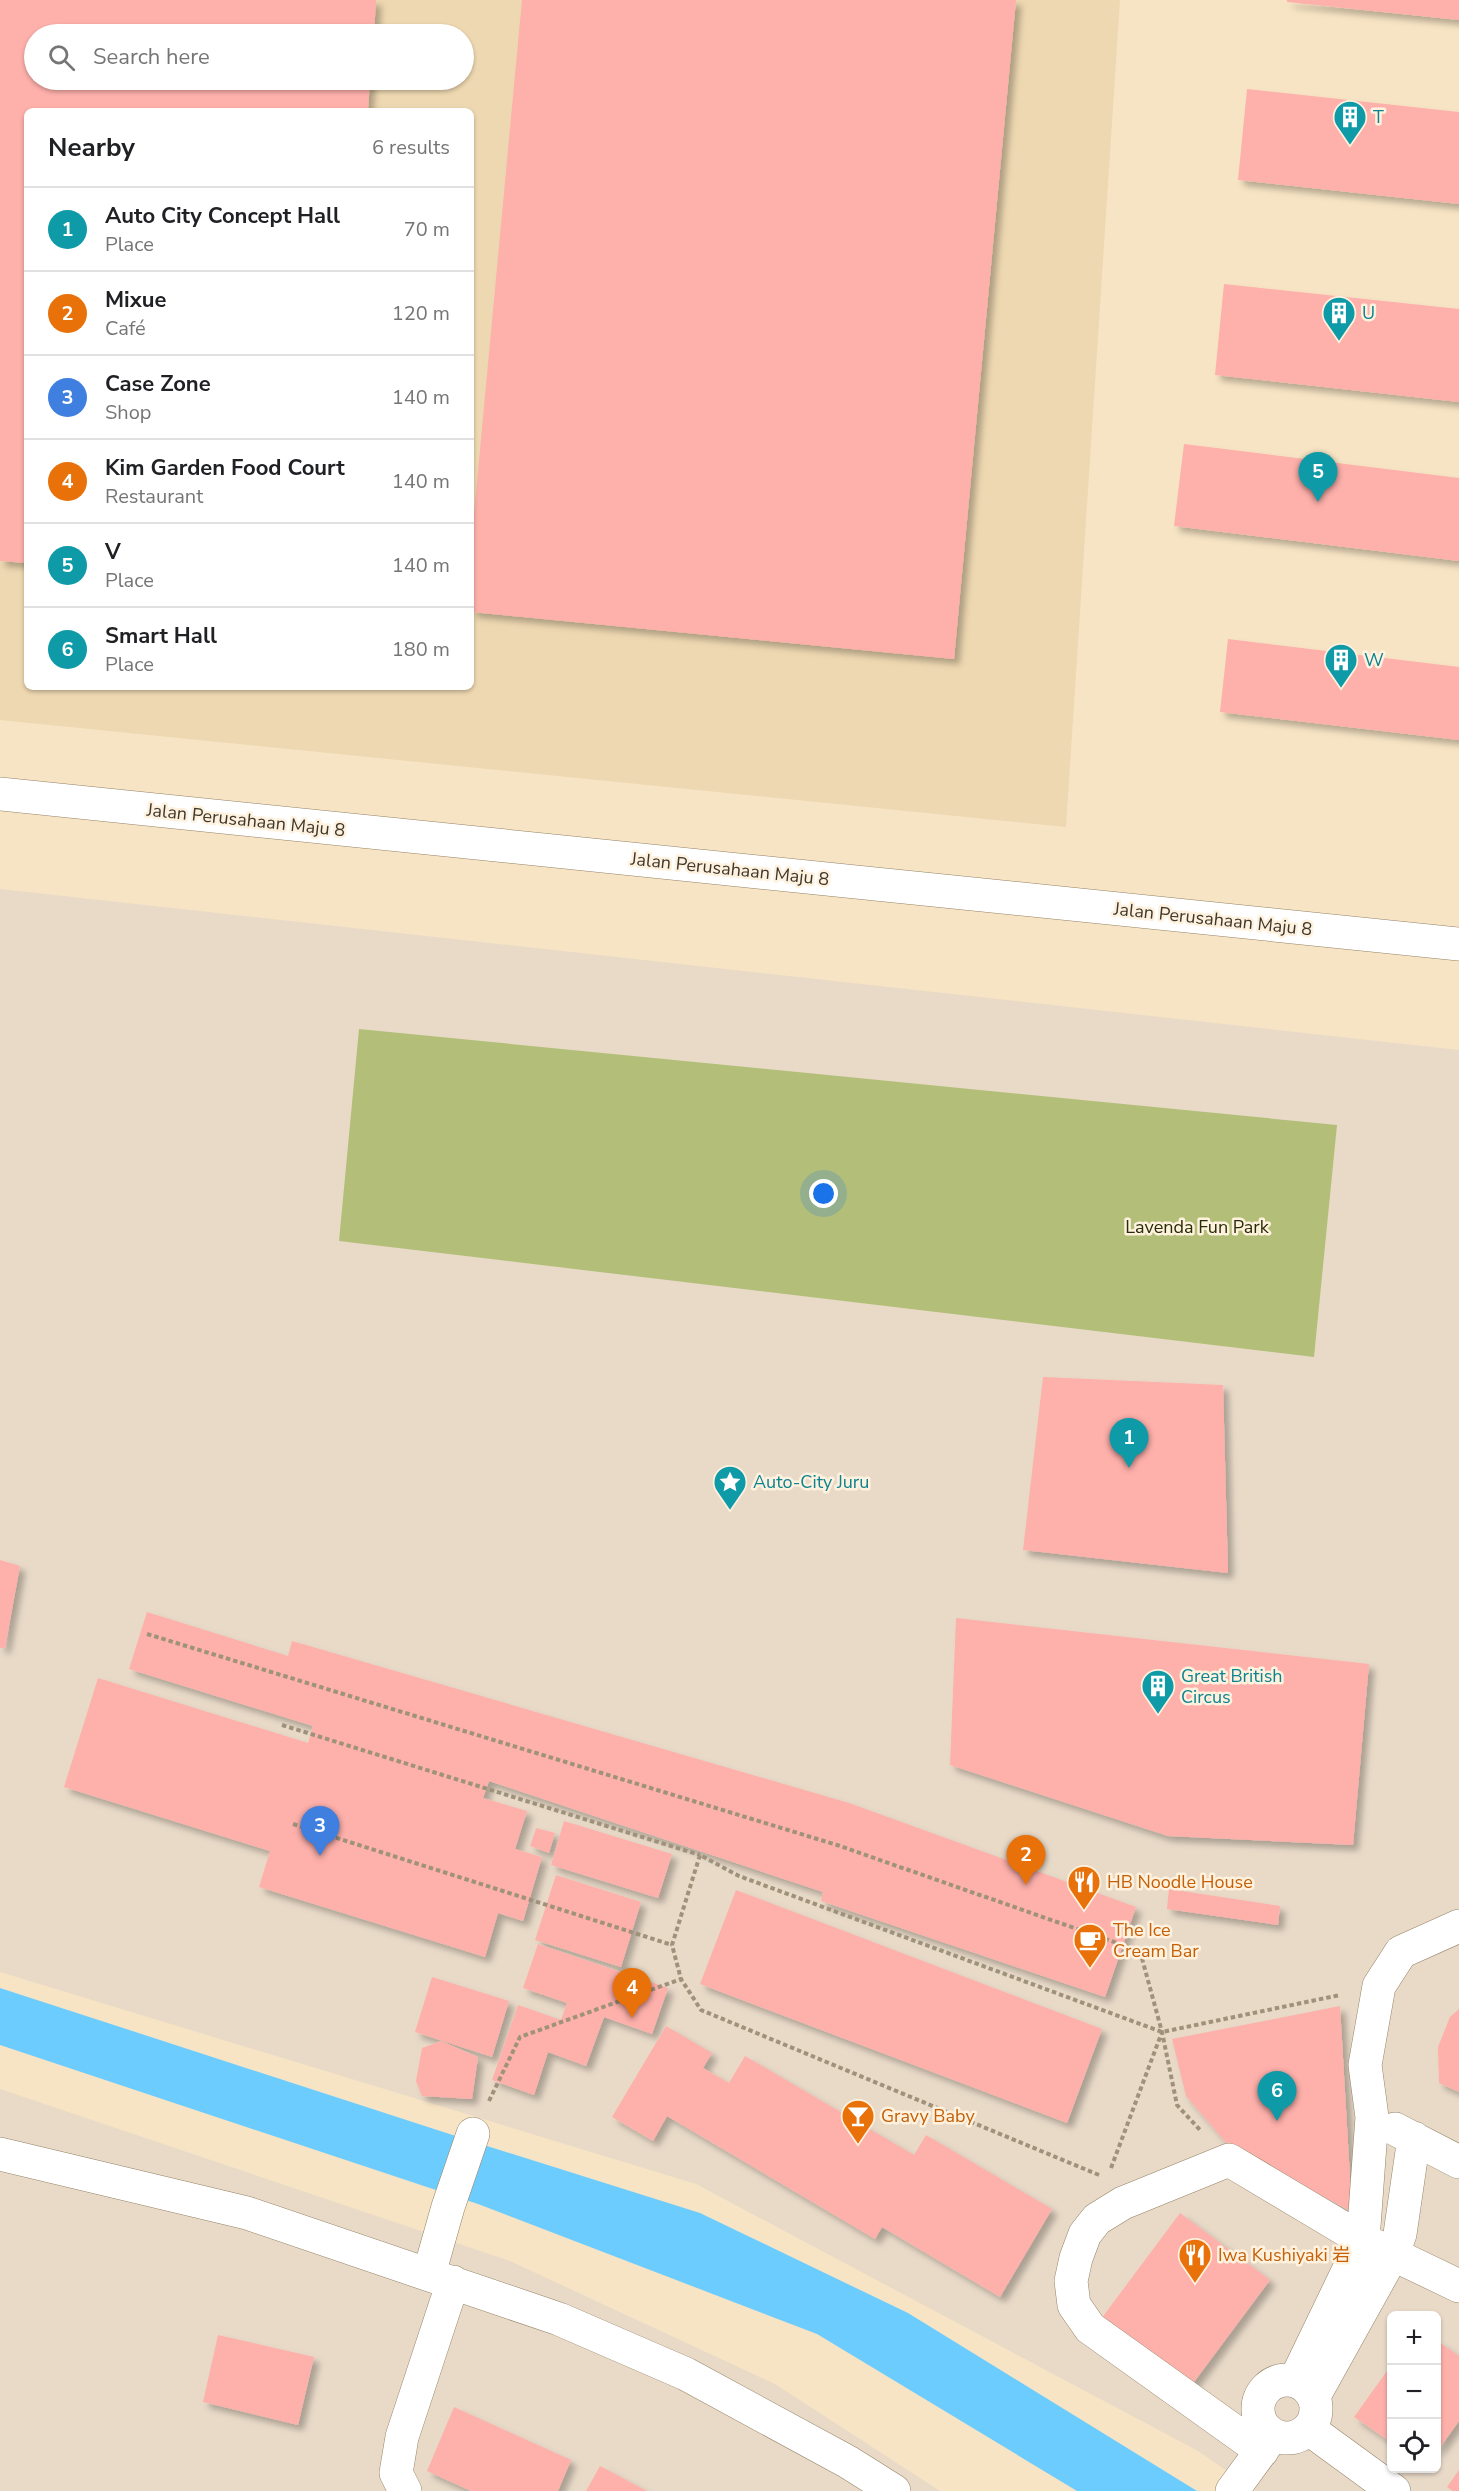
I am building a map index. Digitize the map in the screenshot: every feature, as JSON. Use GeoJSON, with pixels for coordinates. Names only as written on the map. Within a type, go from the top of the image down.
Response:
{"type":"FeatureCollection","features":[{"type":"Feature","properties":{"kind":"street","name":"Jalan Perusahaan Maju 8"},"geometry":{"type":"LineString","coordinates":[[0,795],[1459,945]]}},
{"type":"Feature","properties":{"kind":"street"},"geometry":{"type":"LineString","coordinates":[[1305,2388],[1363,2240],[1372,2117],[1365,2065],[1379,1986],[1401,1952],[1459,1926]]}},
{"type":"Feature","properties":{"kind":"street"},"geometry":{"type":"LineString","coordinates":[[1372,2117],[1459,2162]]}},
{"type":"Feature","properties":{"kind":"street"},"geometry":{"type":"LineString","coordinates":[[405,2491],[396,2473],[402,2437],[441,2278],[448,2207],[473,2134]]}},
{"type":"Feature","properties":{"kind":"street"},"geometry":{"type":"LineString","coordinates":[[1305,2388],[1393,2254],[1400,2234],[1414,2138]]}},
{"type":"Feature","properties":{"kind":"street"},"geometry":{"type":"LineString","coordinates":[[0,2154],[247,2213],[559,2319],[686,2374],[848,2462],[894,2491]]}},
{"type":"Feature","properties":{"kind":"street"},"geometry":{"type":"LineString","coordinates":[[1268,2443],[1090,2328],[1074,2305],[1071,2282],[1076,2258],[1085,2234],[1097,2219],[1123,2203],[1228,2160],[1363,2240],[1459,2286]]}},
{"type":"Feature","properties":{"kind":"street"},"geometry":{"type":"LineString","coordinates":[[1232,2491],[1268,2443],[1292,2438],[1309,2429],[1317,2412],[1305,2388],[1287,2379],[1269,2386],[1258,2402],[1260,2421],[1265,2429],[1268,2443]]}},
{"type":"Feature","properties":{"kind":"street"},"geometry":{"type":"LineString","coordinates":[[1309,2429],[1394,2491]]}},
{"type":"Feature","properties":{"kind":"path"},"geometry":{"type":"LineString","coordinates":[[147,1634],[837,1845],[1140,1951],[1162,2032],[1177,2105],[1228,2160]]}},
{"type":"Feature","properties":{"kind":"path"},"geometry":{"type":"LineString","coordinates":[[282,1725],[700,1855],[740,1876],[1162,2032],[1379,1986]]}},
{"type":"Feature","properties":{"kind":"path"},"geometry":{"type":"LineString","coordinates":[[293,1824],[672,1945]]}},
{"type":"Feature","properties":{"kind":"path"},"geometry":{"type":"LineString","coordinates":[[700,1855],[672,1945],[681,1979],[701,2010],[1107,2179],[1162,2032]]}},
{"type":"Feature","properties":{"kind":"path"},"geometry":{"type":"LineString","coordinates":[[473,2134],[520,2037],[681,1979]]}},
{"type":"Feature","properties":{"kind":"shaded area"},"geometry":{"type":"Polygon","coordinates":[[[0,0],[1120,0],[1066,827],[0,720],[0,0]]]}},
{"type":"Feature","properties":{"kind":"shaded area","name":"Auto-City Juru"},"geometry":{"type":"Polygon","coordinates":[[[0,889],[1459,1050],[1459,2491],[1256,2491],[1198,2451],[696,2184],[0,1972],[0,889]]]}},
{"type":"Feature","properties":{"kind":"shaded area"},"geometry":{"type":"Polygon","coordinates":[[[0,2089],[510,2261],[775,2384],[940,2491],[0,2491],[0,2089]]]}},
{"type":"Feature","properties":{"kind":"green space","name":"Lavenda Fun Park"},"geometry":{"type":"Polygon","coordinates":[[[359,1029],[1337,1125],[1314,1357],[339,1241],[359,1029]]]}},
{"type":"Feature","properties":{"kind":"water"},"geometry":{"type":"Polygon","coordinates":[[[0,1988],[700,2213],[908,2313],[1197,2491],[1077,2491],[817,2334],[478,2204],[0,2045],[0,1988]]]}},
{"type":"Feature","properties":{"kind":"building"},"geometry":{"type":"Polygon","coordinates":[[[0,0],[376,0],[375,24],[24,24],[24,90],[369,90],[368,108],[24,108],[24,563],[0,561],[0,0]]]}},
{"type":"Feature","properties":{"kind":"building"},"geometry":{"type":"Polygon","coordinates":[[[522,0],[1016,0],[954,659],[474,612],[474,514],[522,0]]]}},
{"type":"Feature","properties":{"kind":"building"},"geometry":{"type":"Polygon","coordinates":[[[1287,0],[1459,0],[1459,20],[1287,2],[1287,0]]]}},
{"type":"Feature","properties":{"kind":"building","name":"T"},"geometry":{"type":"Polygon","coordinates":[[[1247,89],[1459,112],[1459,204],[1238,180],[1247,89]]]}},
{"type":"Feature","properties":{"kind":"building","name":"U"},"geometry":{"type":"Polygon","coordinates":[[[1224,284],[1459,309],[1459,402],[1215,375],[1224,284]]]}},
{"type":"Feature","properties":{"kind":"building"},"geometry":{"type":"Polygon","coordinates":[[[1184,444],[1459,478],[1459,561],[1174,526],[1184,444]]]}},
{"type":"Feature","properties":{"kind":"building","name":"W"},"geometry":{"type":"Polygon","coordinates":[[[1228,639],[1459,667],[1459,740],[1220,712],[1228,639]]]}},
{"type":"Feature","properties":{"kind":"building"},"geometry":{"type":"Polygon","coordinates":[[[1043,1377],[1223,1385],[1228,1573],[1023,1550],[1043,1377]]]}},
{"type":"Feature","properties":{"kind":"building"},"geometry":{"type":"Polygon","coordinates":[[[0,1560],[20,1566],[5,1648],[0,1648],[0,1560]]]}},
{"type":"Feature","properties":{"kind":"building"},"geometry":{"type":"Polygon","coordinates":[[[147,1612],[288,1656],[292,1641],[849,1803],[1136,1907],[1105,1997],[821,1901],[823,1892],[489,1781],[483,1798],[527,1811],[515,1849],[542,1857],[523,1921],[498,1913],[485,1957],[259,1887],[270,1851],[64,1787],[98,1678],[308,1743],[313,1726],[129,1669],[147,1612]]]}},
{"type":"Feature","properties":{"kind":"building","name":"Great British Circus"},"geometry":{"type":"Polygon","coordinates":[[[956,1618],[1369,1664],[1353,1845],[1168,1836],[950,1765],[956,1618]]]}},
{"type":"Feature","properties":{"kind":"building"},"geometry":{"type":"Polygon","coordinates":[[[564,1821],[672,1854],[658,1898],[551,1865],[564,1821]]]}},
{"type":"Feature","properties":{"kind":"building"},"geometry":{"type":"Polygon","coordinates":[[[536,1828],[555,1833],[549,1853],[530,1846],[536,1828]]]}},
{"type":"Feature","properties":{"kind":"building"},"geometry":{"type":"Polygon","coordinates":[[[556,1875],[641,1902],[621,1967],[535,1940],[556,1875]]]}},
{"type":"Feature","properties":{"kind":"building"},"geometry":{"type":"Polygon","coordinates":[[[1169,1889],[1280,1906],[1278,1925],[1167,1909],[1169,1889]]]}},
{"type":"Feature","properties":{"kind":"building"},"geometry":{"type":"Polygon","coordinates":[[[736,1890],[1102,2029],[1067,2123],[700,1984],[736,1890]]]}},
{"type":"Feature","properties":{"kind":"building"},"geometry":{"type":"Polygon","coordinates":[[[538,1944],[668,1988],[652,2034],[604,2017],[586,2066],[548,2052],[534,2095],[492,2080],[518,2005],[561,2020],[567,2003],[523,1988],[538,1944]]]}},
{"type":"Feature","properties":{"kind":"building"},"geometry":{"type":"Polygon","coordinates":[[[432,1977],[509,2001],[492,2057],[415,2032],[432,1977]]]}},
{"type":"Feature","properties":{"kind":"building"},"geometry":{"type":"Polygon","coordinates":[[[1340,2006],[1352,2212],[1228,2145],[1186,2096],[1172,2039],[1340,2006]]]}},
{"type":"Feature","properties":{"kind":"building"},"geometry":{"type":"Polygon","coordinates":[[[1459,2009],[1459,2092],[1439,2083],[1438,2047],[1450,2017],[1459,2009]]]}},
{"type":"Feature","properties":{"kind":"building"},"geometry":{"type":"Polygon","coordinates":[[[666,2026],[712,2053],[703,2068],[729,2083],[745,2056],[914,2155],[926,2135],[1052,2209],[1000,2297],[882,2227],[875,2239],[667,2116],[653,2141],[612,2117],[666,2026]]]}},
{"type":"Feature","properties":{"kind":"building"},"geometry":{"type":"Polygon","coordinates":[[[441,2041],[478,2057],[472,2099],[422,2096],[416,2081],[422,2048],[441,2041]]]}},
{"type":"Feature","properties":{"kind":"building"},"geometry":{"type":"Polygon","coordinates":[[[1180,2213],[1270,2280],[1191,2386],[1101,2319],[1180,2213]]]}},
{"type":"Feature","properties":{"kind":"building"},"geometry":{"type":"Polygon","coordinates":[[[218,2335],[314,2357],[298,2425],[203,2402],[218,2335]]]}},
{"type":"Feature","properties":{"kind":"building"},"geometry":{"type":"Polygon","coordinates":[[[1441,2343],[1459,2356],[1459,2421],[1441,2446],[1441,2343]]]}},
{"type":"Feature","properties":{"kind":"building"},"geometry":{"type":"Polygon","coordinates":[[[1387,2371],[1387,2440],[1354,2417],[1387,2371]]]}},
{"type":"Feature","properties":{"kind":"building"},"geometry":{"type":"Polygon","coordinates":[[[454,2407],[571,2460],[558,2491],[471,2491],[427,2471],[454,2407]]]}},
{"type":"Feature","properties":{"kind":"building"},"geometry":{"type":"Polygon","coordinates":[[[600,2466],[647,2491],[586,2491],[600,2466]]]}},
{"type":"Feature","properties":{"kind":"building"},"geometry":{"type":"Polygon","coordinates":[[[1459,2470],[1459,2491],[1453,2491],[1447,2487],[1459,2470]]]}},
{"type":"Feature","properties":{"kind":"place","name":"T"},"geometry":{"type":"Point","coordinates":[1350,146]}},
{"type":"Feature","properties":{"kind":"place","name":"U"},"geometry":{"type":"Point","coordinates":[1339,342]}},
{"type":"Feature","properties":{"kind":"place","name":"V"},"geometry":{"type":"Point","coordinates":[1318,502]}},
{"type":"Feature","properties":{"kind":"place","name":"W"},"geometry":{"type":"Point","coordinates":[1341,689]}},
{"type":"Feature","properties":{"kind":"place","name":"Auto City Concept Hall"},"geometry":{"type":"Point","coordinates":[1129,1468]}},
{"type":"Feature","properties":{"kind":"place","name":"Auto-City Juru"},"geometry":{"type":"Point","coordinates":[730,1511]}},
{"type":"Feature","properties":{"kind":"place","name":"Great British Circus"},"geometry":{"type":"Point","coordinates":[1158,1715]}},
{"type":"Feature","properties":{"kind":"place","name":"Case Zone"},"geometry":{"type":"Point","coordinates":[320,1856]}},
{"type":"Feature","properties":{"kind":"place","name":"Mixue"},"geometry":{"type":"Point","coordinates":[1026,1885]}},
{"type":"Feature","properties":{"kind":"place","name":"HB Noodle House"},"geometry":{"type":"Point","coordinates":[1084,1911]}},
{"type":"Feature","properties":{"kind":"place","name":"The Ice Cream Bar"},"geometry":{"type":"Point","coordinates":[1090,1969]}},
{"type":"Feature","properties":{"kind":"place","name":"Kim Garden Food Court"},"geometry":{"type":"Point","coordinates":[632,2018]}},
{"type":"Feature","properties":{"kind":"place","name":"Smart Hall"},"geometry":{"type":"Point","coordinates":[1277,2121]}},
{"type":"Feature","properties":{"kind":"place","name":"Gravy Baby"},"geometry":{"type":"Point","coordinates":[858,2145]}},
{"type":"Feature","properties":{"kind":"place","name":"Iwa Kushiyaki 岩"},"geometry":{"type":"Point","coordinates":[1195,2284]}}]}
